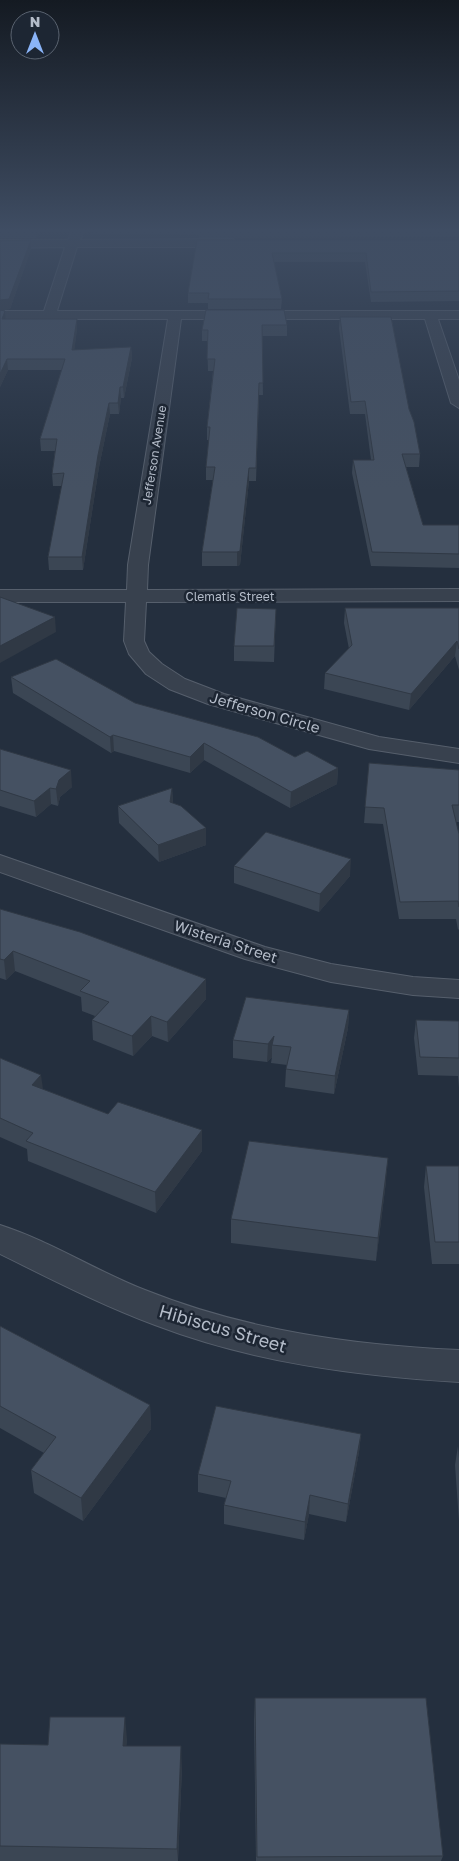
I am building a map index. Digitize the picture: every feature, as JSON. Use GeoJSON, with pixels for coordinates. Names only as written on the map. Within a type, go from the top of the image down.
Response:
{"type":"FeatureCollection","features":[{"type":"Feature","properties":{"kind":"street","name":"Jefferson Avenue"},"geometry":{"type":"LineString","coordinates":[[136,596],[138,565],[175,318]]}},
{"type":"Feature","properties":{"kind":"street"},"geometry":{"type":"LineString","coordinates":[[431,318],[459,403]]}},
{"type":"Feature","properties":{"kind":"street","name":"Clematis Street"},"geometry":{"type":"LineString","coordinates":[[0,596],[459,595]]}},
{"type":"Feature","properties":{"kind":"street","name":"Jefferson Circle"},"geometry":{"type":"LineString","coordinates":[[136,596],[134,641],[140,654],[154,669],[177,684],[216,699],[377,744],[459,756]]}},
{"type":"Feature","properties":{"kind":"street","name":"Wisteria Street"},"geometry":{"type":"LineString","coordinates":[[0,863],[255,953],[331,973],[413,986],[459,990]]}},
{"type":"Feature","properties":{"kind":"street","name":"Hibiscus Street"},"geometry":{"type":"LineString","coordinates":[[0,1238],[131,1300],[225,1332],[284,1347],[398,1364],[459,1366]]}},
{"type":"Feature","properties":{"kind":"building"},"geometry":{"type":"Polygon","coordinates":[[[0,318],[77,319],[72,350],[131,347],[123,387],[120,387],[118,403],[109,403],[98,455],[82,557],[48,557],[64,473],[52,474],[57,439],[40,439],[65,359],[7,359],[0,374],[0,318]]]}},
{"type":"Feature","properties":{"kind":"building"},"geometry":{"type":"Polygon","coordinates":[[[204,318],[286,318],[287,325],[262,325],[263,383],[259,383],[256,468],[249,468],[240,551],[237,552],[202,552],[215,467],[206,467],[210,427],[207,427],[215,359],[207,359],[208,330],[202,330],[204,318]]]}},
{"type":"Feature","properties":{"kind":"building"},"geometry":{"type":"Polygon","coordinates":[[[340,318],[391,318],[420,454],[402,454],[423,525],[459,525],[459,554],[372,552],[353,460],[374,460],[365,401],[351,402],[340,318]]]}},
{"type":"Feature","properties":{"kind":"building"},"geometry":{"type":"Polygon","coordinates":[[[0,597],[55,617],[0,646],[0,597]]]}},
{"type":"Feature","properties":{"kind":"building"},"geometry":{"type":"Polygon","coordinates":[[[237,608],[276,609],[274,646],[234,646],[237,608]]]}},
{"type":"Feature","properties":{"kind":"building"},"geometry":{"type":"Polygon","coordinates":[[[345,608],[459,608],[459,649],[457,641],[411,694],[325,673],[352,645],[345,608]]]}},
{"type":"Feature","properties":{"kind":"building"},"geometry":{"type":"Polygon","coordinates":[[[56,659],[135,703],[258,737],[295,757],[307,751],[338,768],[291,792],[204,743],[190,757],[113,735],[110,737],[11,677],[56,659]]]}},
{"type":"Feature","properties":{"kind":"building"},"geometry":{"type":"Polygon","coordinates":[[[0,749],[71,770],[59,780],[56,789],[50,788],[34,801],[0,790],[0,749]]]}},
{"type":"Feature","properties":{"kind":"building"},"geometry":{"type":"Polygon","coordinates":[[[369,763],[459,770],[459,805],[452,805],[459,834],[459,907],[458,901],[400,902],[384,808],[365,807],[369,763]]]}},
{"type":"Feature","properties":{"kind":"building"},"geometry":{"type":"Polygon","coordinates":[[[172,788],[170,802],[181,806],[206,828],[158,845],[118,806],[172,788]]]}},
{"type":"Feature","properties":{"kind":"building"},"geometry":{"type":"Polygon","coordinates":[[[266,832],[351,859],[320,894],[234,866],[266,832]]]}},
{"type":"Feature","properties":{"kind":"building"},"geometry":{"type":"Polygon","coordinates":[[[0,909],[80,932],[206,979],[167,1022],[151,1016],[132,1036],[92,1020],[109,1002],[80,991],[90,981],[13,951],[4,960],[0,959],[0,909]]]}},
{"type":"Feature","properties":{"kind":"building"},"geometry":{"type":"Polygon","coordinates":[[[246,997],[349,1010],[335,1076],[286,1069],[291,1047],[272,1045],[274,1036],[268,1044],[233,1040],[246,997]]]}},
{"type":"Feature","properties":{"kind":"building"},"geometry":{"type":"Polygon","coordinates":[[[416,1020],[459,1021],[459,1058],[420,1057],[416,1020]]]}},
{"type":"Feature","properties":{"kind":"building"},"geometry":{"type":"Polygon","coordinates":[[[0,1058],[41,1075],[32,1085],[108,1114],[118,1102],[202,1130],[155,1192],[26,1141],[33,1133],[0,1118],[0,1058]]]}},
{"type":"Feature","properties":{"kind":"building"},"geometry":{"type":"Polygon","coordinates":[[[249,1141],[388,1158],[378,1238],[231,1219],[249,1141]]]}},
{"type":"Feature","properties":{"kind":"building"},"geometry":{"type":"Polygon","coordinates":[[[426,1166],[459,1166],[459,1242],[435,1242],[426,1166]]]}},
{"type":"Feature","properties":{"kind":"building"},"geometry":{"type":"Polygon","coordinates":[[[0,1326],[150,1405],[81,1498],[31,1470],[56,1437],[0,1406],[0,1326]]]}},
{"type":"Feature","properties":{"kind":"building"},"geometry":{"type":"Polygon","coordinates":[[[216,1406],[361,1434],[348,1504],[310,1495],[305,1522],[224,1505],[231,1481],[198,1474],[216,1406]]]}},
{"type":"Feature","properties":{"kind":"building"},"geometry":{"type":"Polygon","coordinates":[[[255,1698],[426,1698],[443,1856],[257,1857],[255,1698]]]}},
{"type":"Feature","properties":{"kind":"building"},"geometry":{"type":"Polygon","coordinates":[[[50,1717],[125,1717],[123,1746],[181,1746],[177,1849],[0,1846],[0,1744],[48,1745],[50,1717]]]}}]}
